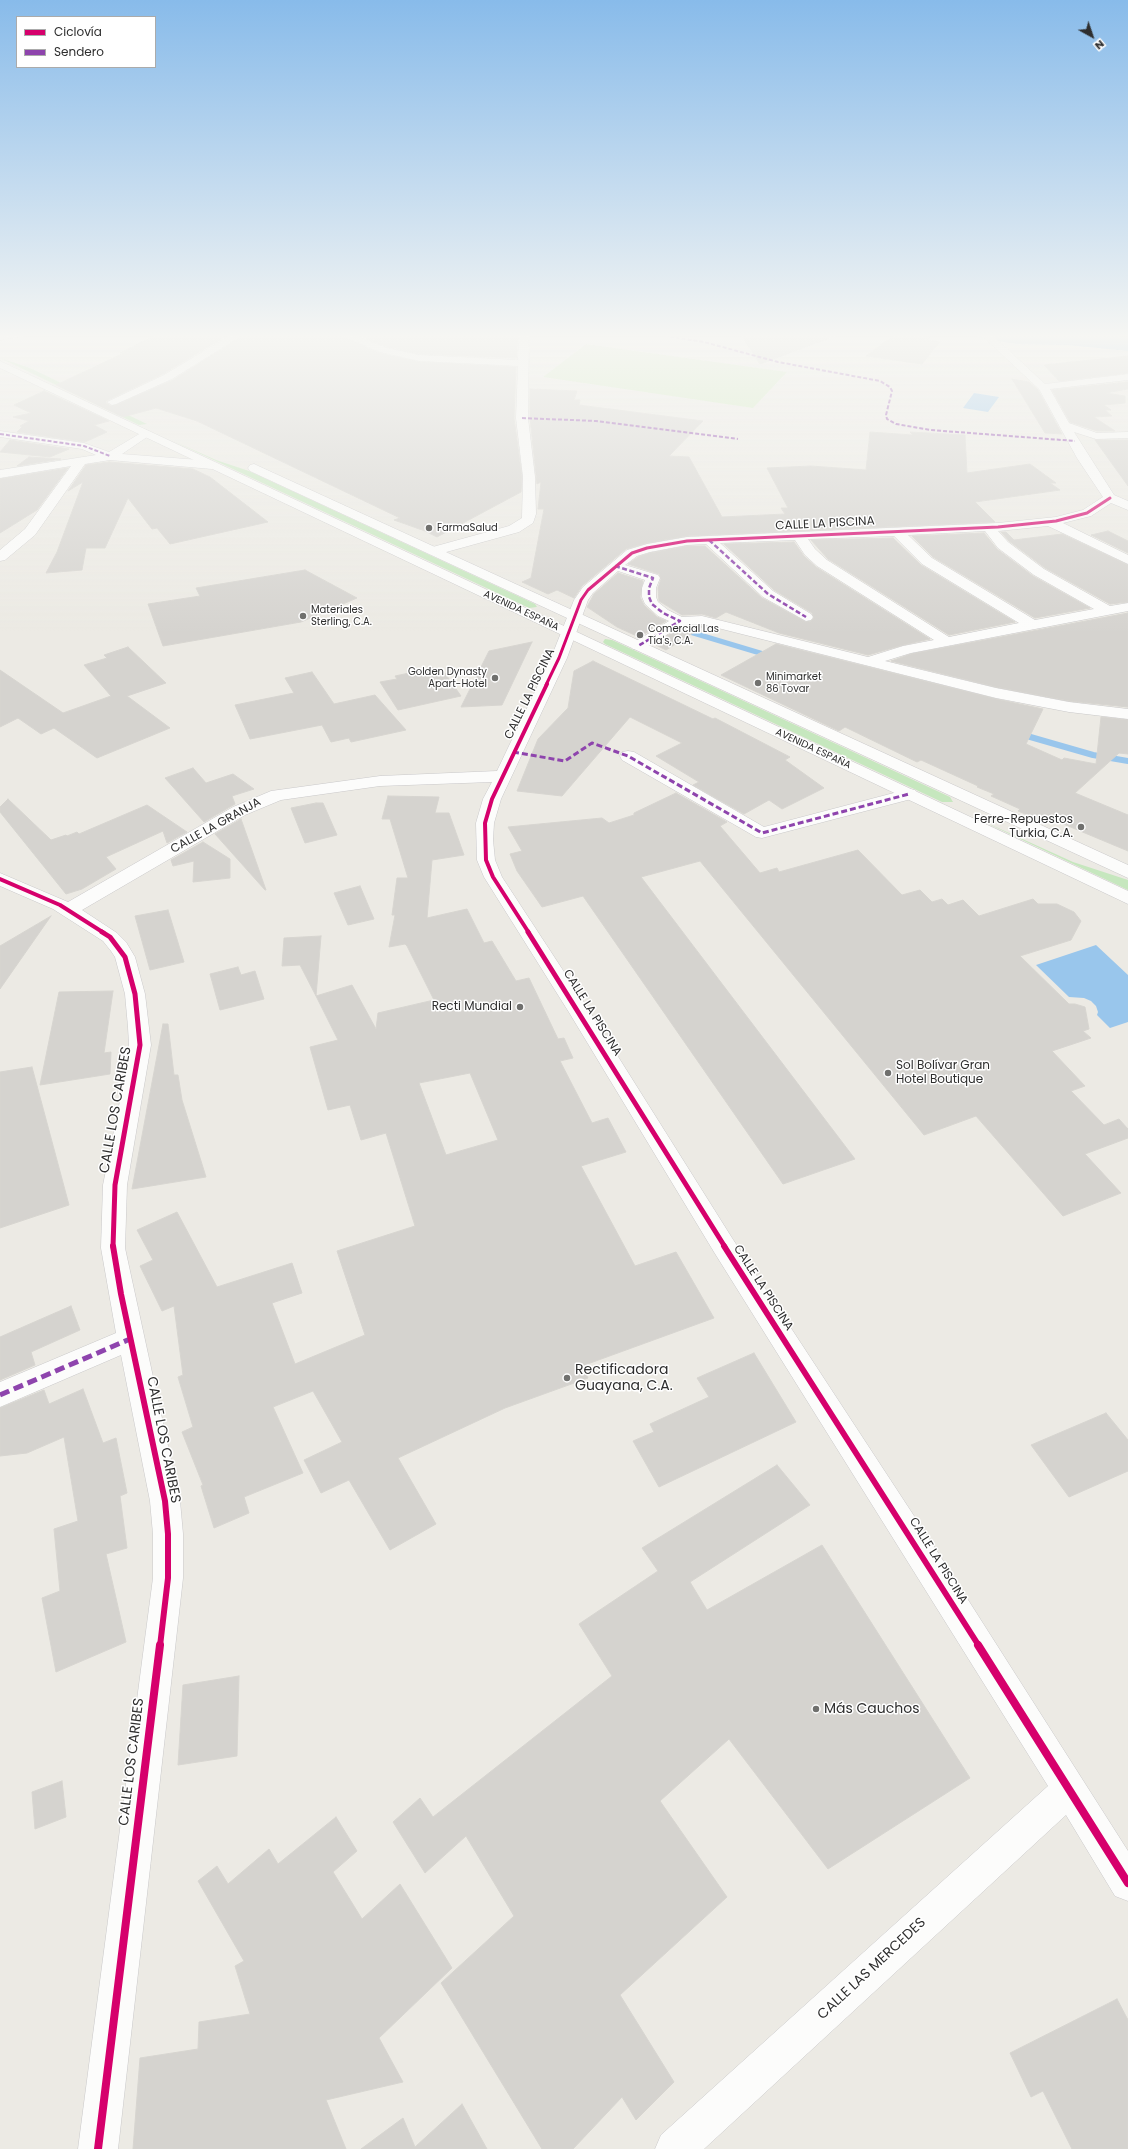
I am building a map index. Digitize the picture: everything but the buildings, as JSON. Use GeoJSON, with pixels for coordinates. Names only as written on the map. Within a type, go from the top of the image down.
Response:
{"type":"FeatureCollection","features":[{"type":"Feature","properties":{"kind":"street"},"geometry":{"type":"LineString","coordinates":[[0,474],[110,456],[146,433]]}},
{"type":"Feature","properties":{"kind":"street","name":"AVENIDA ESPAÑA"},"geometry":{"type":"LineString","coordinates":[[147,433],[212,465],[572,625],[638,646],[1128,872]]}},
{"type":"Feature","properties":{"kind":"street"},"geometry":{"type":"LineString","coordinates":[[434,551],[514,529],[528,520],[530,514],[529,477],[523,433]]}},
{"type":"Feature","properties":{"kind":"street"},"geometry":{"type":"LineString","coordinates":[[1070,433],[1081,454],[1110,498],[1128,506]]}},
{"type":"Feature","properties":{"kind":"street"},"geometry":{"type":"LineString","coordinates":[[1085,433],[1106,437],[1128,435]]}},
{"type":"Feature","properties":{"kind":"street"},"geometry":{"type":"LineString","coordinates":[[0,434],[84,446],[110,456],[212,465]]}},
{"type":"Feature","properties":{"kind":"street"},"geometry":{"type":"LineString","coordinates":[[1081,454],[1090,443],[1106,437]]}},
{"type":"Feature","properties":{"kind":"street"},"geometry":{"type":"LineString","coordinates":[[0,557],[30,532],[80,462]]}},
{"type":"Feature","properties":{"kind":"street","name":"AVENIDA ESPAÑA"},"geometry":{"type":"LineString","coordinates":[[243,463],[434,551],[572,625],[909,794],[1128,898]]}},
{"type":"Feature","properties":{"kind":"street","name":"CALLE LA PISCINA"},"geometry":{"type":"LineString","coordinates":[[1110,498],[1087,513],[1052,522],[988,527],[675,542],[632,553],[588,590],[581,600],[559,658],[492,799],[485,823],[486,860],[493,877],[582,1016],[723,1245],[924,1558],[1128,1883]]}},
{"type":"Feature","properties":{"kind":"street"},"geometry":{"type":"LineString","coordinates":[[1052,522],[1128,560]]}},
{"type":"Feature","properties":{"kind":"street"},"geometry":{"type":"LineString","coordinates":[[988,527],[1003,545],[1039,572],[1108,611]]}},
{"type":"Feature","properties":{"kind":"street"},"geometry":{"type":"LineString","coordinates":[[897,531],[927,561],[1032,625]]}},
{"type":"Feature","properties":{"kind":"street"},"geometry":{"type":"LineString","coordinates":[[799,536],[810,552],[822,563],[946,641]]}},
{"type":"Feature","properties":{"kind":"street"},"geometry":{"type":"LineString","coordinates":[[709,540],[768,594],[806,617]]}},
{"type":"Feature","properties":{"kind":"street"},"geometry":{"type":"LineString","coordinates":[[615,566],[653,578],[649,588],[649,597],[652,604],[663,614],[680,621],[702,620],[996,692],[1069,707],[1128,714]]}},
{"type":"Feature","properties":{"kind":"street"},"geometry":{"type":"LineString","coordinates":[[869,661],[908,649],[946,641],[1128,607]]}},
{"type":"Feature","properties":{"kind":"street"},"geometry":{"type":"LineString","coordinates":[[638,646],[680,621]]}},
{"type":"Feature","properties":{"kind":"street"},"geometry":{"type":"LineString","coordinates":[[628,756],[762,833],[909,794]]}},
{"type":"Feature","properties":{"kind":"street","name":"CALLE LA GRANJA"},"geometry":{"type":"LineString","coordinates":[[68,910],[239,811],[277,795],[380,781],[502,776]]}},
{"type":"Feature","properties":{"kind":"street"},"geometry":{"type":"LineString","coordinates":[[952,815],[972,800]]}},
{"type":"Feature","properties":{"kind":"street"},"geometry":{"type":"LineString","coordinates":[[0,879],[68,910]]}},
{"type":"Feature","properties":{"kind":"street","name":"CALLE LOS CARIBES"},"geometry":{"type":"LineString","coordinates":[[68,910],[110,937],[119,947],[125,957],[135,994],[140,1045],[136,1081],[115,1185],[113,1248],[130,1339],[165,1501],[168,1534],[168,1578],[98,2149]]}},
{"type":"Feature","properties":{"kind":"street"},"geometry":{"type":"LineString","coordinates":[[0,1395],[130,1339]]}},
{"type":"Feature","properties":{"kind":"street","name":"CALLE LAS MERCEDES"},"geometry":{"type":"LineString","coordinates":[[675,2149],[1069,1789]]}},
{"type":"Feature","properties":{"kind":"green space"},"geometry":{"type":"Polygon","coordinates":[[[171,440],[216,460],[249,471],[535,604],[537,607],[529,608],[171,440]]]}},
{"type":"Feature","properties":{"kind":"green space"},"geometry":{"type":"Polygon","coordinates":[[[605,639],[612,640],[950,797],[953,802],[942,802],[605,644],[603,642],[605,639]]]}},
{"type":"Feature","properties":{"kind":"green space"},"geometry":{"type":"Polygon","coordinates":[[[976,818],[1073,862],[1128,880],[1128,890],[976,818]]]}},
{"type":"Feature","properties":{"kind":"water"},"geometry":{"type":"Polygon","coordinates":[[[1096,945],[1128,975],[1128,1022],[1110,1028],[1097,1015],[1098,1012],[1096,1006],[1091,1001],[1084,998],[1069,997],[1036,965],[1096,945]]]}},
{"type":"Feature","properties":{"kind":"waterway"},"geometry":{"type":"LineString","coordinates":[[690,632],[770,656]]}},
{"type":"Feature","properties":{"kind":"waterway"},"geometry":{"type":"LineString","coordinates":[[1020,734],[1093,755],[1128,761]]}},
{"type":"Feature","properties":{"kind":"marked path"},"geometry":{"type":"LineString","coordinates":[[693,433],[738,439]]}},
{"type":"Feature","properties":{"kind":"marked path"},"geometry":{"type":"LineString","coordinates":[[974,433],[1075,441]]}},
{"type":"Feature","properties":{"kind":"marked path"},"geometry":{"type":"LineString","coordinates":[[0,434],[84,446],[110,456]]}},
{"type":"Feature","properties":{"kind":"marked path"},"geometry":{"type":"LineString","coordinates":[[709,540],[768,594],[806,617]]}},
{"type":"Feature","properties":{"kind":"marked path"},"geometry":{"type":"LineString","coordinates":[[615,566],[653,578],[649,588],[649,597],[652,604],[663,613],[680,621],[638,646]]}},
{"type":"Feature","properties":{"kind":"marked path"},"geometry":{"type":"LineString","coordinates":[[513,752],[565,761],[592,743],[628,756],[762,833],[909,794]]}},
{"type":"Feature","properties":{"kind":"marked path"},"geometry":{"type":"LineString","coordinates":[[0,1395],[130,1339]]}},
{"type":"Feature","properties":{"kind":"cycle path"},"geometry":{"type":"LineString","coordinates":[[1110,498],[1087,513],[1056,521],[998,527],[687,541],[647,548],[632,553],[603,576],[588,590],[581,600],[559,658],[492,799],[485,823],[484,840],[486,860],[493,877],[578,1009],[723,1245],[924,1558],[1128,1883]]}},
{"type":"Feature","properties":{"kind":"cycle path"},"geometry":{"type":"LineString","coordinates":[[0,879],[60,905],[110,937],[125,957],[135,994],[139,1027],[140,1045],[135,1081],[115,1185],[113,1248],[121,1294],[165,1501],[168,1534],[168,1578],[98,2149]]}},
{"type":"Feature","properties":{"kind":"place","name":"FarmaSalud"},"geometry":{"type":"Point","coordinates":[429,528]}},
{"type":"Feature","properties":{"kind":"place","name":"Materiales Sterling, C.A."},"geometry":{"type":"Point","coordinates":[303,616]}},
{"type":"Feature","properties":{"kind":"place","name":"Comercial Las Tía's, C.A."},"geometry":{"type":"Point","coordinates":[640,635]}},
{"type":"Feature","properties":{"kind":"place","name":"Golden Dynasty Apart-Hotel"},"geometry":{"type":"Point","coordinates":[495,678]}},
{"type":"Feature","properties":{"kind":"place","name":"Minimarket 86 Tovar"},"geometry":{"type":"Point","coordinates":[758,683]}},
{"type":"Feature","properties":{"kind":"place","name":"Ferre-Repuestos Turkia, C.A."},"geometry":{"type":"Point","coordinates":[1081,827]}},
{"type":"Feature","properties":{"kind":"place","name":"Recti Mundial"},"geometry":{"type":"Point","coordinates":[520,1007]}},
{"type":"Feature","properties":{"kind":"place","name":"Sol Bolívar Gran Hotel Boutique"},"geometry":{"type":"Point","coordinates":[888,1073]}},
{"type":"Feature","properties":{"kind":"place","name":"Rectificadora Guayana, C.A."},"geometry":{"type":"Point","coordinates":[567,1378]}},
{"type":"Feature","properties":{"kind":"place","name":"Más Cauchos"},"geometry":{"type":"Point","coordinates":[816,1709]}}]}
